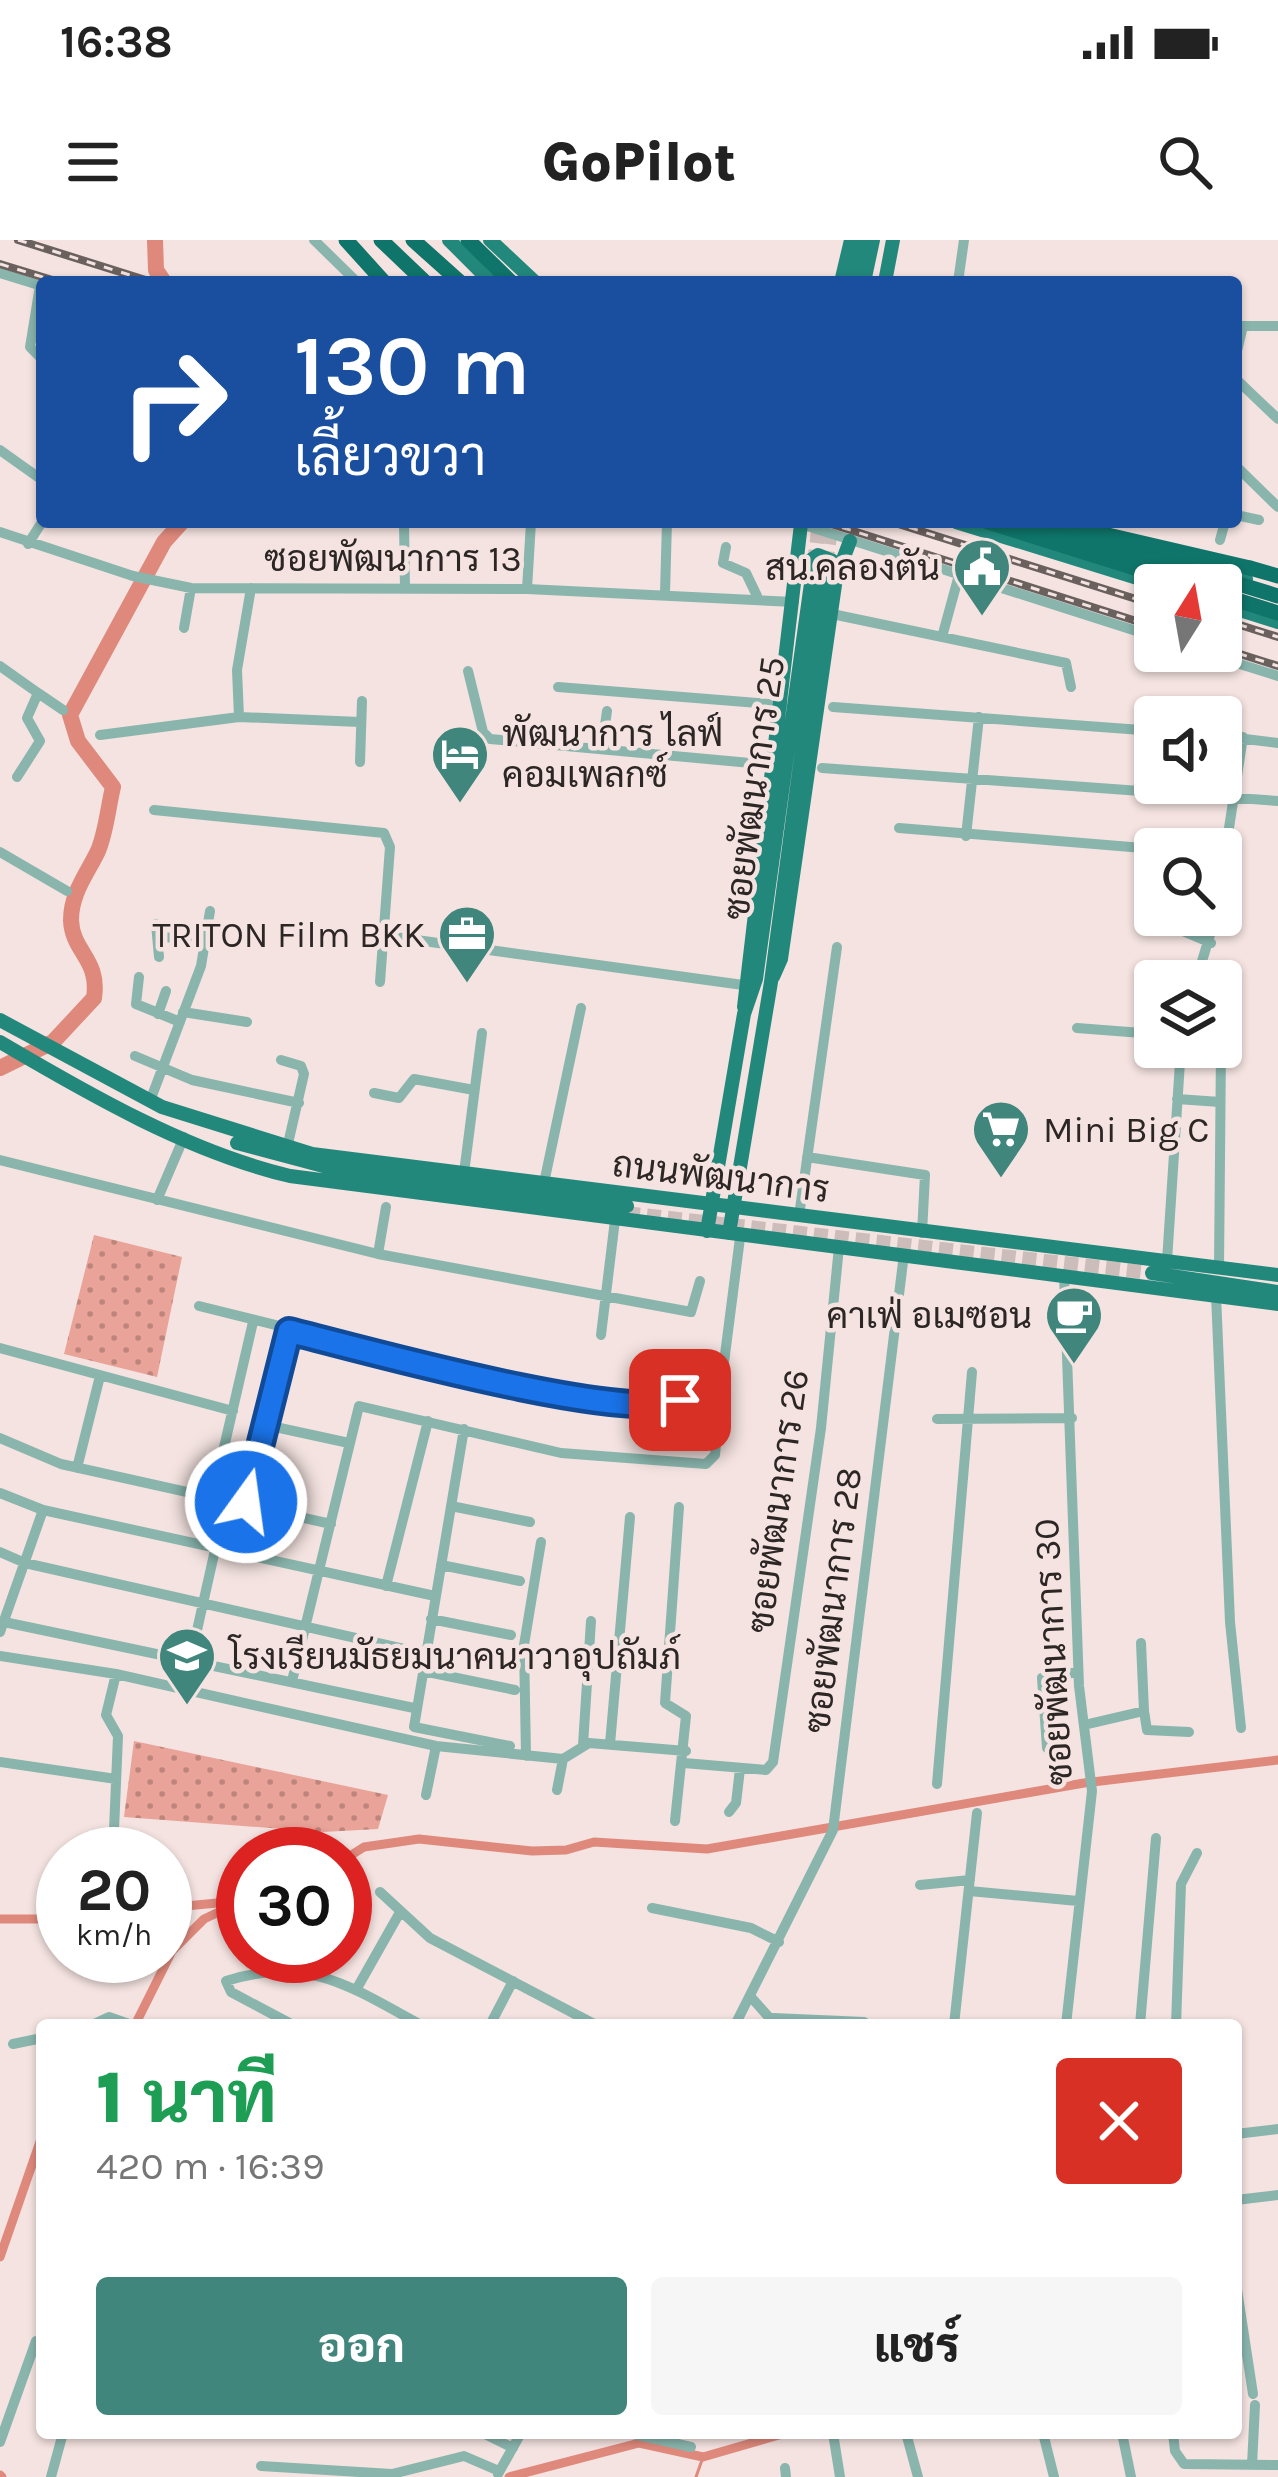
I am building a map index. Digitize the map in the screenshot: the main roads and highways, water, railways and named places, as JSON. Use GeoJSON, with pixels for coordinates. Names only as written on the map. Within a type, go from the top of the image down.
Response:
{"type":"FeatureCollection","features":[{"type":"Feature","properties":{"kind":"highway"},"geometry":{"type":"LineString","coordinates":[[346,240],[379,276]]}},
{"type":"Feature","properties":{"kind":"highway"},"geometry":{"type":"LineString","coordinates":[[381,240],[419,276]]}},
{"type":"Feature","properties":{"kind":"highway"},"geometry":{"type":"LineString","coordinates":[[413,240],[453,276]]}},
{"type":"Feature","properties":{"kind":"highway"},"geometry":{"type":"LineString","coordinates":[[468,240],[505,276]]}},
{"type":"Feature","properties":{"kind":"highway"},"geometry":{"type":"LineString","coordinates":[[1007,528],[1134,568]]}},
{"type":"Feature","properties":{"kind":"highway"},"geometry":{"type":"LineString","coordinates":[[1055,528],[1278,592]]}},
{"type":"Feature","properties":{"kind":"highway"},"geometry":{"type":"LineString","coordinates":[[1077,528],[1278,576]]}},
{"type":"Feature","properties":{"kind":"highway"},"geometry":{"type":"LineString","coordinates":[[1242,606],[1278,617]]}},
{"type":"Feature","properties":{"kind":"main road"},"geometry":{"type":"LineString","coordinates":[[449,240],[485,276]]}},
{"type":"Feature","properties":{"kind":"main road"},"geometry":{"type":"LineString","coordinates":[[490,240],[529,276]]}},
{"type":"Feature","properties":{"kind":"main road"},"geometry":{"type":"LineString","coordinates":[[842,276],[851,240]]}},
{"type":"Feature","properties":{"kind":"main road"},"geometry":{"type":"LineString","coordinates":[[853,276],[861,240]]}},
{"type":"Feature","properties":{"kind":"main road"},"geometry":{"type":"LineString","coordinates":[[865,276],[873,240]]}},
{"type":"Feature","properties":{"kind":"main road"},"geometry":{"type":"LineString","coordinates":[[886,276],[893,240]]}},
{"type":"Feature","properties":{"kind":"main road","name":"ซอยพัฒนาการ 25"},"geometry":{"type":"LineString","coordinates":[[771,982],[782,959],[832,614],[800,528]]}},
{"type":"Feature","properties":{"kind":"main road"},"geometry":{"type":"LineString","coordinates":[[975,528],[1134,577]]}},
{"type":"Feature","properties":{"kind":"main road"},"geometry":{"type":"LineString","coordinates":[[1097,528],[1278,592]]}},
{"type":"Feature","properties":{"kind":"main road","name":"ซอยพัฒนาการ 25"},"geometry":{"type":"LineString","coordinates":[[744,1014],[742,985],[794,602],[850,541]]}},
{"type":"Feature","properties":{"kind":"main road","name":"ซอยพัฒนาการ 25"},"geometry":{"type":"LineString","coordinates":[[735,1236],[733,1207],[771,982],[818,571]]}},
{"type":"Feature","properties":{"kind":"main road","name":"ซอยพัฒนาการ 25"},"geometry":{"type":"LineString","coordinates":[[707,1231],[744,1014],[765,922],[818,571]]}},
{"type":"Feature","properties":{"kind":"main road","name":"ถนนพัฒนาการ"},"geometry":{"type":"LineString","coordinates":[[0,1020],[240,1144],[308,1164],[624,1211]]}},
{"type":"Feature","properties":{"kind":"main road","name":"ถนนพัฒนาการ"},"geometry":{"type":"LineString","coordinates":[[4,1044],[188,1139],[307,1172],[624,1211],[733,1207],[1278,1289]]}},
{"type":"Feature","properties":{"kind":"main road","name":"ถนนพัฒนาการ"},"geometry":{"type":"LineString","coordinates":[[156,1104],[287,1148],[544,1184],[624,1211],[735,1236],[1064,1274],[1219,1268],[1278,1275]]}},
{"type":"Feature","properties":{"kind":"main road"},"geometry":{"type":"LineString","coordinates":[[724,1122],[747,1126]]}},
{"type":"Feature","properties":{"kind":"main road"},"geometry":{"type":"LineString","coordinates":[[689,1228],[735,1236]]}},
{"type":"Feature","properties":{"kind":"main road","name":"ถนนพัฒนาการ"},"geometry":{"type":"LineString","coordinates":[[1155,1269],[1216,1295],[1278,1304]]}},
{"type":"Feature","properties":{"kind":"waterway"},"geometry":{"type":"LineString","coordinates":[[155,240],[160,276]]}},
{"type":"Feature","properties":{"kind":"waterway"},"geometry":{"type":"LineString","coordinates":[[0,1068],[53,1042],[94,998],[93,974],[71,920],[77,892],[101,844],[113,787],[78,741],[70,715],[164,542],[177,528]]}},
{"type":"Feature","properties":{"kind":"waterway"},"geometry":{"type":"LineString","coordinates":[[372,1846],[419,1839],[532,1851],[566,1850],[594,1842],[707,1849],[1084,1783],[1278,1760]]}},
{"type":"Feature","properties":{"kind":"waterway"},"geometry":{"type":"LineString","coordinates":[[192,1905],[216,1903]]}},
{"type":"Feature","properties":{"kind":"waterway"},"geometry":{"type":"LineString","coordinates":[[138,2019],[172,1951],[216,1913]]}},
{"type":"Feature","properties":{"kind":"waterway"},"geometry":{"type":"LineString","coordinates":[[0,1919],[36,1919]]}},
{"type":"Feature","properties":{"kind":"waterway"},"geometry":{"type":"LineString","coordinates":[[0,2257],[36,2153]]}},
{"type":"Feature","properties":{"kind":"waterway"},"geometry":{"type":"LineString","coordinates":[[509,2477],[639,2443],[703,2457],[765,2439]]}},
{"type":"Feature","properties":{"kind":"waterway"},"geometry":{"type":"LineString","coordinates":[[696,2477],[703,2457]]}},
{"type":"Feature","properties":{"kind":"tunnel"},"geometry":{"type":"LineString","coordinates":[[814,564],[818,528]]}},
{"type":"Feature","properties":{"kind":"tunnel"},"geometry":{"type":"LineString","coordinates":[[826,565],[831,528]]}},
{"type":"Feature","properties":{"kind":"tunnel"},"geometry":{"type":"LineString","coordinates":[[626,1213],[1152,1273]]}},
{"type":"Feature","properties":{"kind":"railway"},"geometry":{"type":"LineString","coordinates":[[18,240],[133,276]]}},
{"type":"Feature","properties":{"kind":"railway"},"geometry":{"type":"LineString","coordinates":[[0,264],[39,276]]}},
{"type":"Feature","properties":{"kind":"railway"},"geometry":{"type":"LineString","coordinates":[[844,528],[1134,620]]}},
{"type":"Feature","properties":{"kind":"railway"},"geometry":{"type":"LineString","coordinates":[[911,528],[1134,598]]}},
{"type":"Feature","properties":{"kind":"railway"},"geometry":{"type":"LineString","coordinates":[[1242,626],[1278,637]]}},
{"type":"Feature","properties":{"kind":"railway"},"geometry":{"type":"LineString","coordinates":[[1242,655],[1278,666]]}},
{"type":"Feature","properties":{"kind":"place","name":"สน.คลองตัน"},"geometry":{"type":"Point","coordinates":[982,618]}},
{"type":"Feature","properties":{"kind":"place","name":"พัฒนาการ ไลฟ์ คอมเพลกซ์"},"geometry":{"type":"Point","coordinates":[460,805]}},
{"type":"Feature","properties":{"kind":"place","name":"TRITON Film BKK"},"geometry":{"type":"Point","coordinates":[467,985]}},
{"type":"Feature","properties":{"kind":"place","name":"Mini Big C"},"geometry":{"type":"Point","coordinates":[1001,1180]}},
{"type":"Feature","properties":{"kind":"place","name":"คาเฟ่ อเมซอน"},"geometry":{"type":"Point","coordinates":[1074,1366]}},
{"type":"Feature","properties":{"kind":"place","name":"โรงเรียนมัธยมนาคนาวาอุปถัมภ์"},"geometry":{"type":"Point","coordinates":[187,1707]}}]}
